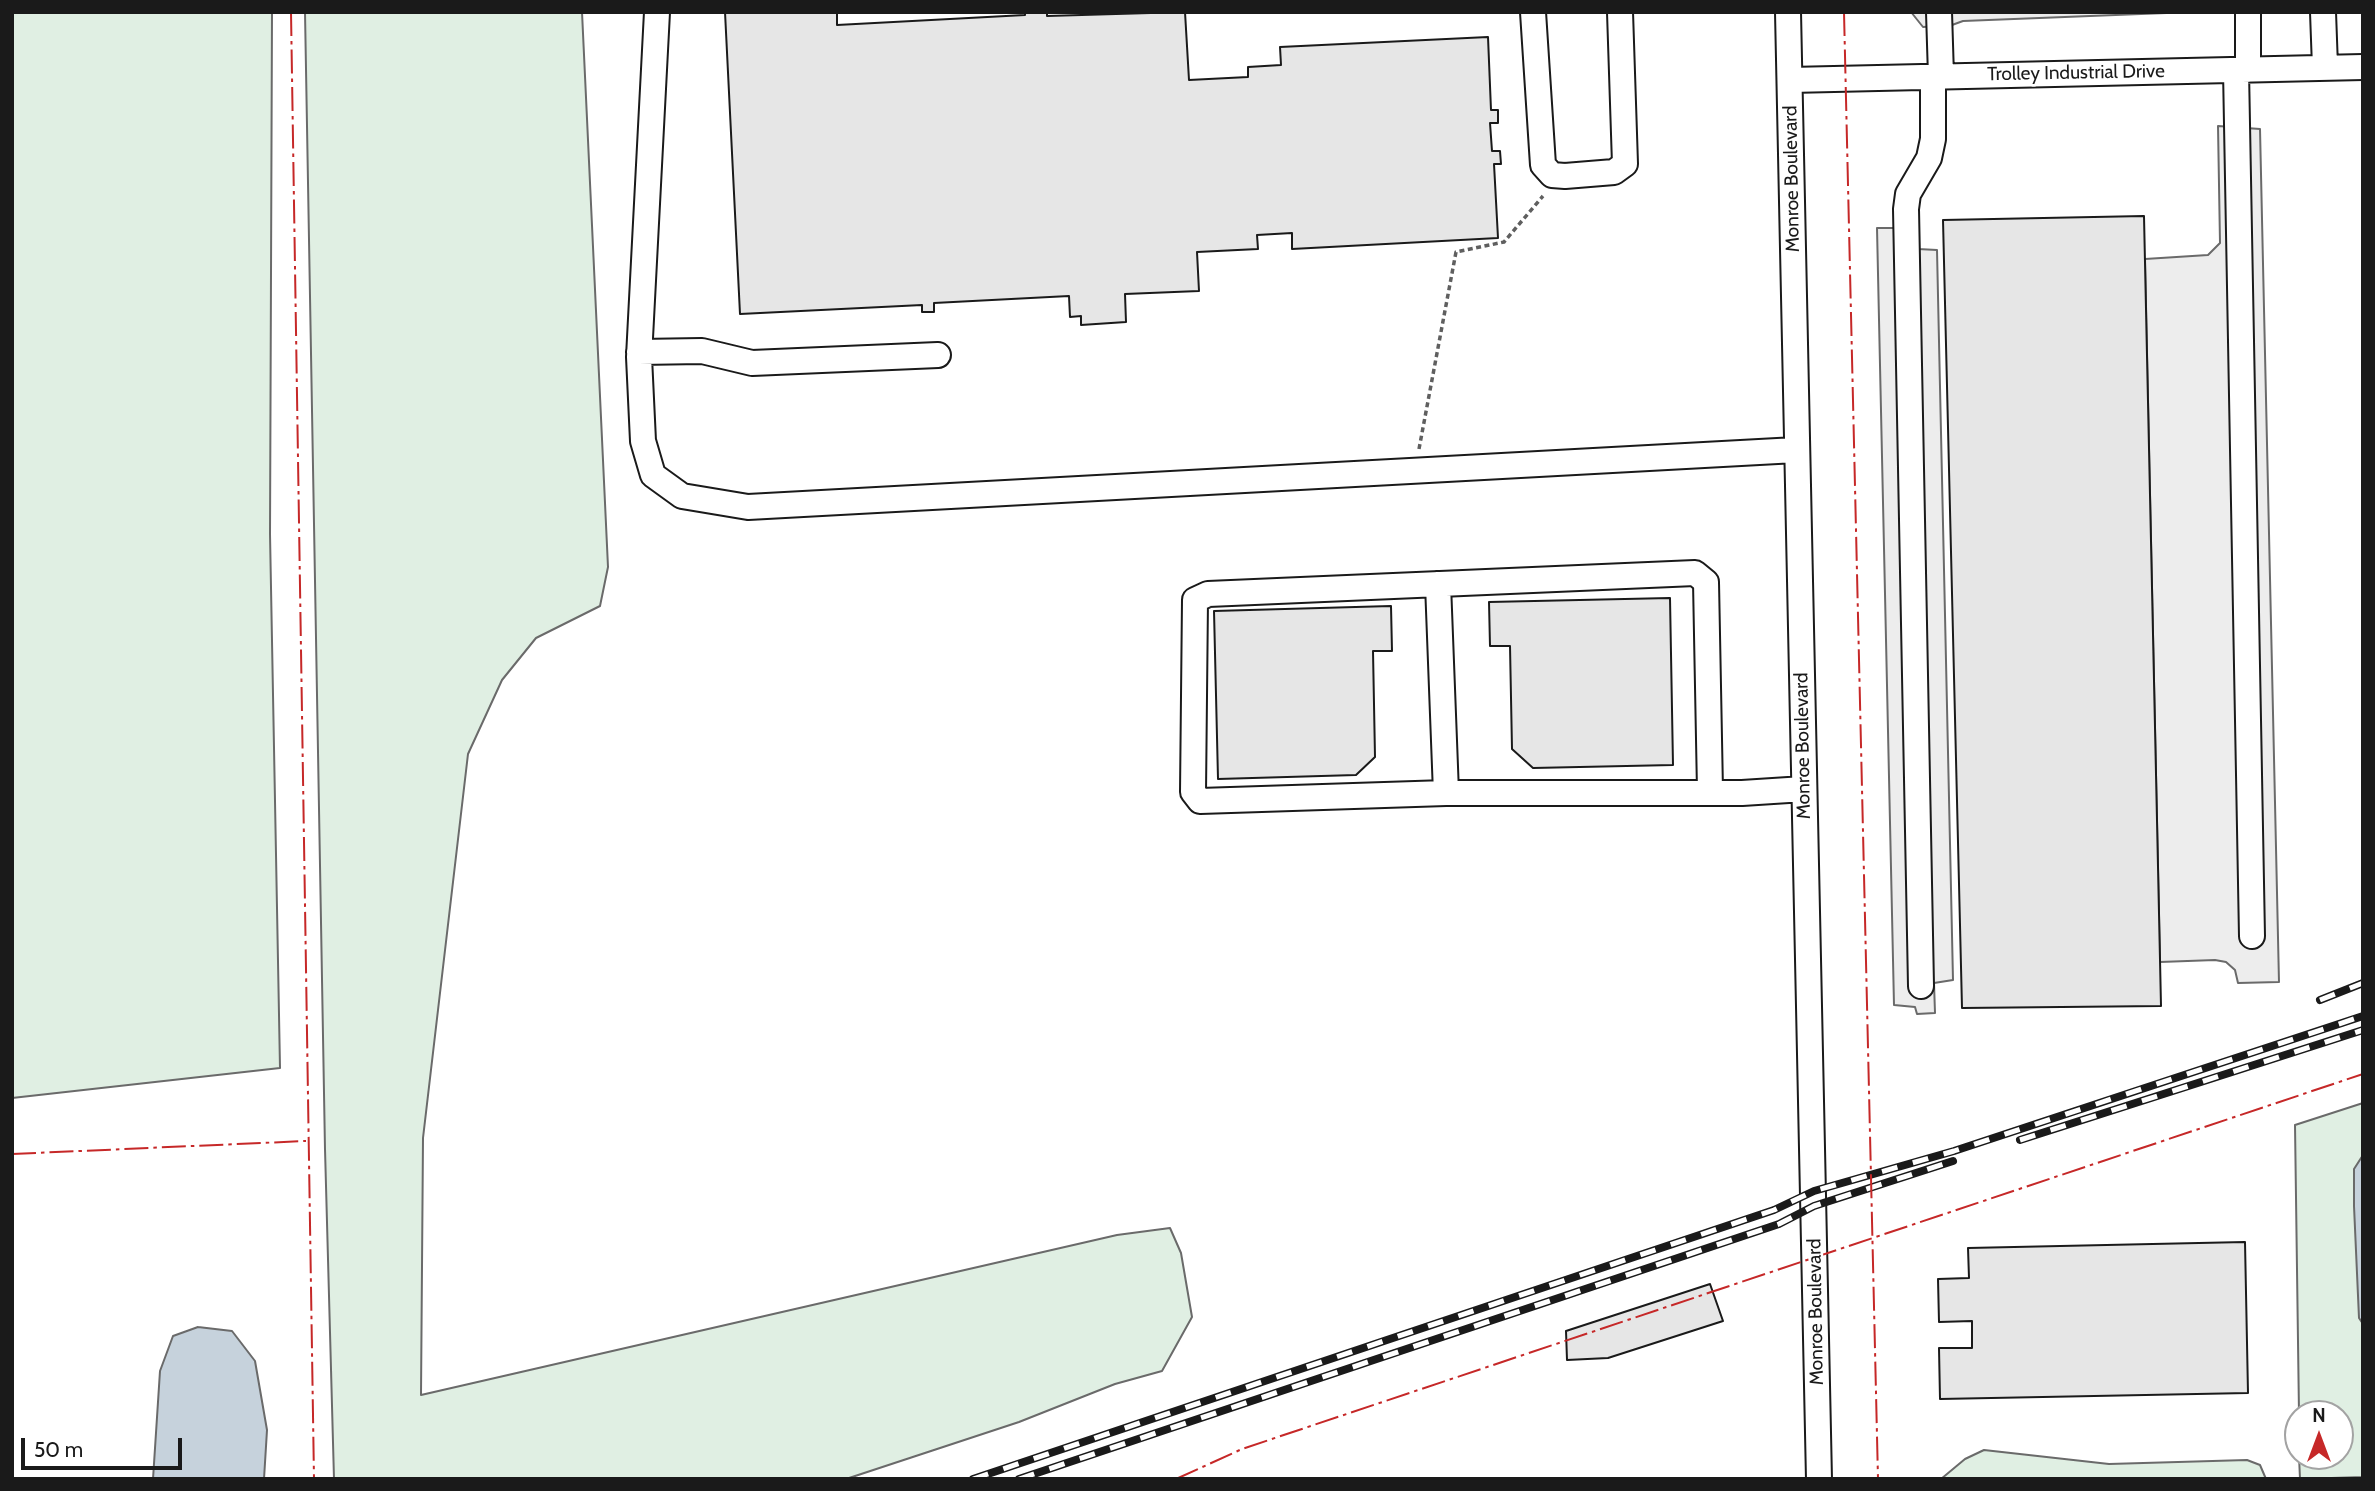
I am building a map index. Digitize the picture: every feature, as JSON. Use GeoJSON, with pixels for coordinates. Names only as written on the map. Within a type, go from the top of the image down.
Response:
{"type":"FeatureCollection","features":[{"type":"Feature","properties":{"kind":"street"},"geometry":{"type":"LineString","coordinates":[[657,12],[639,352],[643,441],[653,475],[682,496],[748,507],[1796,450]]}},
{"type":"Feature","properties":{"kind":"street"},"geometry":{"type":"LineString","coordinates":[[1533,12],[1543,165],[1552,174],[1614,172],[1625,164],[1620,12]]}},
{"type":"Feature","properties":{"kind":"street","name":"Monroe Boulevard"},"geometry":{"type":"LineString","coordinates":[[1788,12],[1819,1479]]}},
{"type":"Feature","properties":{"kind":"street"},"geometry":{"type":"LineString","coordinates":[[1921,986],[1906,209],[1908,194],[1929,158],[1933,139],[1939,12]]}},
{"type":"Feature","properties":{"kind":"street"},"geometry":{"type":"LineString","coordinates":[[2248,12],[2242,70],[2252,936]]}},
{"type":"Feature","properties":{"kind":"street"},"geometry":{"type":"LineString","coordinates":[[2323,12],[2325,67]]}},
{"type":"Feature","properties":{"kind":"street","name":"Trolley Industrial Drive"},"geometry":{"type":"LineString","coordinates":[[1790,80],[2363,67]]}},
{"type":"Feature","properties":{"kind":"street"},"geometry":{"type":"LineString","coordinates":[[639,352],[702,351],[752,363],[938,355]]}},
{"type":"Feature","properties":{"kind":"street"},"geometry":{"type":"LineString","coordinates":[[1710,791],[1706,582],[1695,573],[1208,594],[1195,600],[1193,792],[1200,801],[1446,793],[1742,793],[1804,789]]}},
{"type":"Feature","properties":{"kind":"street"},"geometry":{"type":"LineString","coordinates":[[1438,584],[1446,793]]}},
{"type":"Feature","properties":{"kind":"path"},"geometry":{"type":"LineString","coordinates":[[1416,472],[1452,260],[1456,252],[1504,242],[1541,202],[1552,174]]}},
{"type":"Feature","properties":{"kind":"green space"},"geometry":{"type":"Polygon","coordinates":[[[12,12],[272,12],[270,534],[280,1068],[12,1098],[12,12]]]}},
{"type":"Feature","properties":{"kind":"green space"},"geometry":{"type":"Polygon","coordinates":[[[305,12],[582,12],[608,567],[600,606],[536,638],[502,680],[468,754],[423,1138],[421,1395],[1117,1235],[1170,1228],[1181,1253],[1192,1317],[1162,1371],[1115,1384],[1019,1422],[846,1479],[334,1479],[325,1149],[305,12]]]}},
{"type":"Feature","properties":{"kind":"green space"},"geometry":{"type":"Polygon","coordinates":[[[2363,1103],[2363,1477],[2300,1479],[2300,1470],[2354,1470],[2354,1400],[2299,1400],[2295,1125],[2363,1103]]]}},
{"type":"Feature","properties":{"kind":"green space"},"geometry":{"type":"Polygon","coordinates":[[[1984,1450],[2109,1464],[2247,1460],[2260,1465],[2266,1479],[1941,1479],[1965,1459],[1984,1450]]]}},
{"type":"Feature","properties":{"kind":"shaded area"},"geometry":{"type":"Polygon","coordinates":[[[1911,12],[2192,12],[1963,21],[1952,25],[1923,27],[1911,12]]]}},
{"type":"Feature","properties":{"kind":"shaded area"},"geometry":{"type":"Polygon","coordinates":[[[2218,126],[2260,129],[2279,982],[2238,983],[2235,970],[2226,962],[2215,960],[2160,962],[2145,259],[2208,255],[2220,243],[2218,126]]]}},
{"type":"Feature","properties":{"kind":"shaded area"},"geometry":{"type":"Polygon","coordinates":[[[1877,228],[1916,228],[1918,249],[1937,250],[1953,980],[1934,983],[1935,1013],[1917,1014],[1915,1007],[1894,1005],[1877,228]]]}},
{"type":"Feature","properties":{"kind":"shaded area"},"geometry":{"type":"Polygon","coordinates":[[[2363,1155],[2363,1324],[2359,1318],[2354,1169],[2363,1155]]]}},
{"type":"Feature","properties":{"kind":"shaded area"},"geometry":{"type":"Polygon","coordinates":[[[198,1327],[232,1331],[255,1361],[267,1430],[264,1479],[153,1479],[160,1371],[173,1336],[198,1327]]]}},
{"type":"Feature","properties":{"kind":"building"},"geometry":{"type":"Polygon","coordinates":[[[725,12],[837,12],[837,25],[1025,15],[1025,12],[1047,12],[1047,16],[1185,12],[1189,80],[1248,77],[1248,67],[1281,65],[1280,47],[1488,37],[1491,110],[1498,110],[1498,123],[1490,123],[1492,151],[1500,151],[1501,164],[1494,164],[1498,238],[1292,249],[1292,233],[1257,235],[1258,249],[1197,252],[1199,291],[1125,294],[1126,322],[1081,325],[1081,316],[1070,317],[1069,296],[934,303],[934,312],[922,312],[922,305],[740,314],[725,12]]]}},
{"type":"Feature","properties":{"kind":"building"},"geometry":{"type":"Polygon","coordinates":[[[2144,216],[2161,1006],[1962,1008],[1943,220],[2144,216]]]}},
{"type":"Feature","properties":{"kind":"building"},"geometry":{"type":"Polygon","coordinates":[[[1670,598],[1673,765],[1533,768],[1512,749],[1510,646],[1490,646],[1489,602],[1670,598]]]}},
{"type":"Feature","properties":{"kind":"building"},"geometry":{"type":"Polygon","coordinates":[[[1391,606],[1392,651],[1373,651],[1375,757],[1356,775],[1218,779],[1214,611],[1391,606]]]}},
{"type":"Feature","properties":{"kind":"building"},"geometry":{"type":"Polygon","coordinates":[[[2245,1242],[2248,1393],[1940,1399],[1939,1348],[1972,1348],[1972,1321],[1939,1322],[1938,1279],[1969,1278],[1968,1248],[2245,1242]]]}},
{"type":"Feature","properties":{"kind":"building"},"geometry":{"type":"Polygon","coordinates":[[[1710,1284],[1723,1321],[1608,1358],[1567,1360],[1566,1331],[1710,1284]]]}},
{"type":"Feature","properties":{"kind":"railway"},"geometry":{"type":"LineString","coordinates":[[2320,1000],[2363,983]]}},
{"type":"Feature","properties":{"kind":"railway"},"geometry":{"type":"LineString","coordinates":[[973,1479],[1774,1210],[1814,1191],[1954,1151],[2363,1016]]}},
{"type":"Feature","properties":{"kind":"railway"},"geometry":{"type":"LineString","coordinates":[[2020,1140],[2363,1030]]}},
{"type":"Feature","properties":{"kind":"railway"},"geometry":{"type":"LineString","coordinates":[[1019,1479],[1779,1224],[1814,1206],[1953,1161]]}},
{"type":"Feature","properties":{"kind":"power"},"geometry":{"type":"LineString","coordinates":[[291,12],[314,1479]]}},
{"type":"Feature","properties":{"kind":"power"},"geometry":{"type":"LineString","coordinates":[[1844,12],[1878,1479]]}},
{"type":"Feature","properties":{"kind":"power"},"geometry":{"type":"LineString","coordinates":[[1176,1479],[1242,1449],[2363,1074]]}},
{"type":"Feature","properties":{"kind":"power"},"geometry":{"type":"LineString","coordinates":[[12,1154],[306,1141]]}}]}
